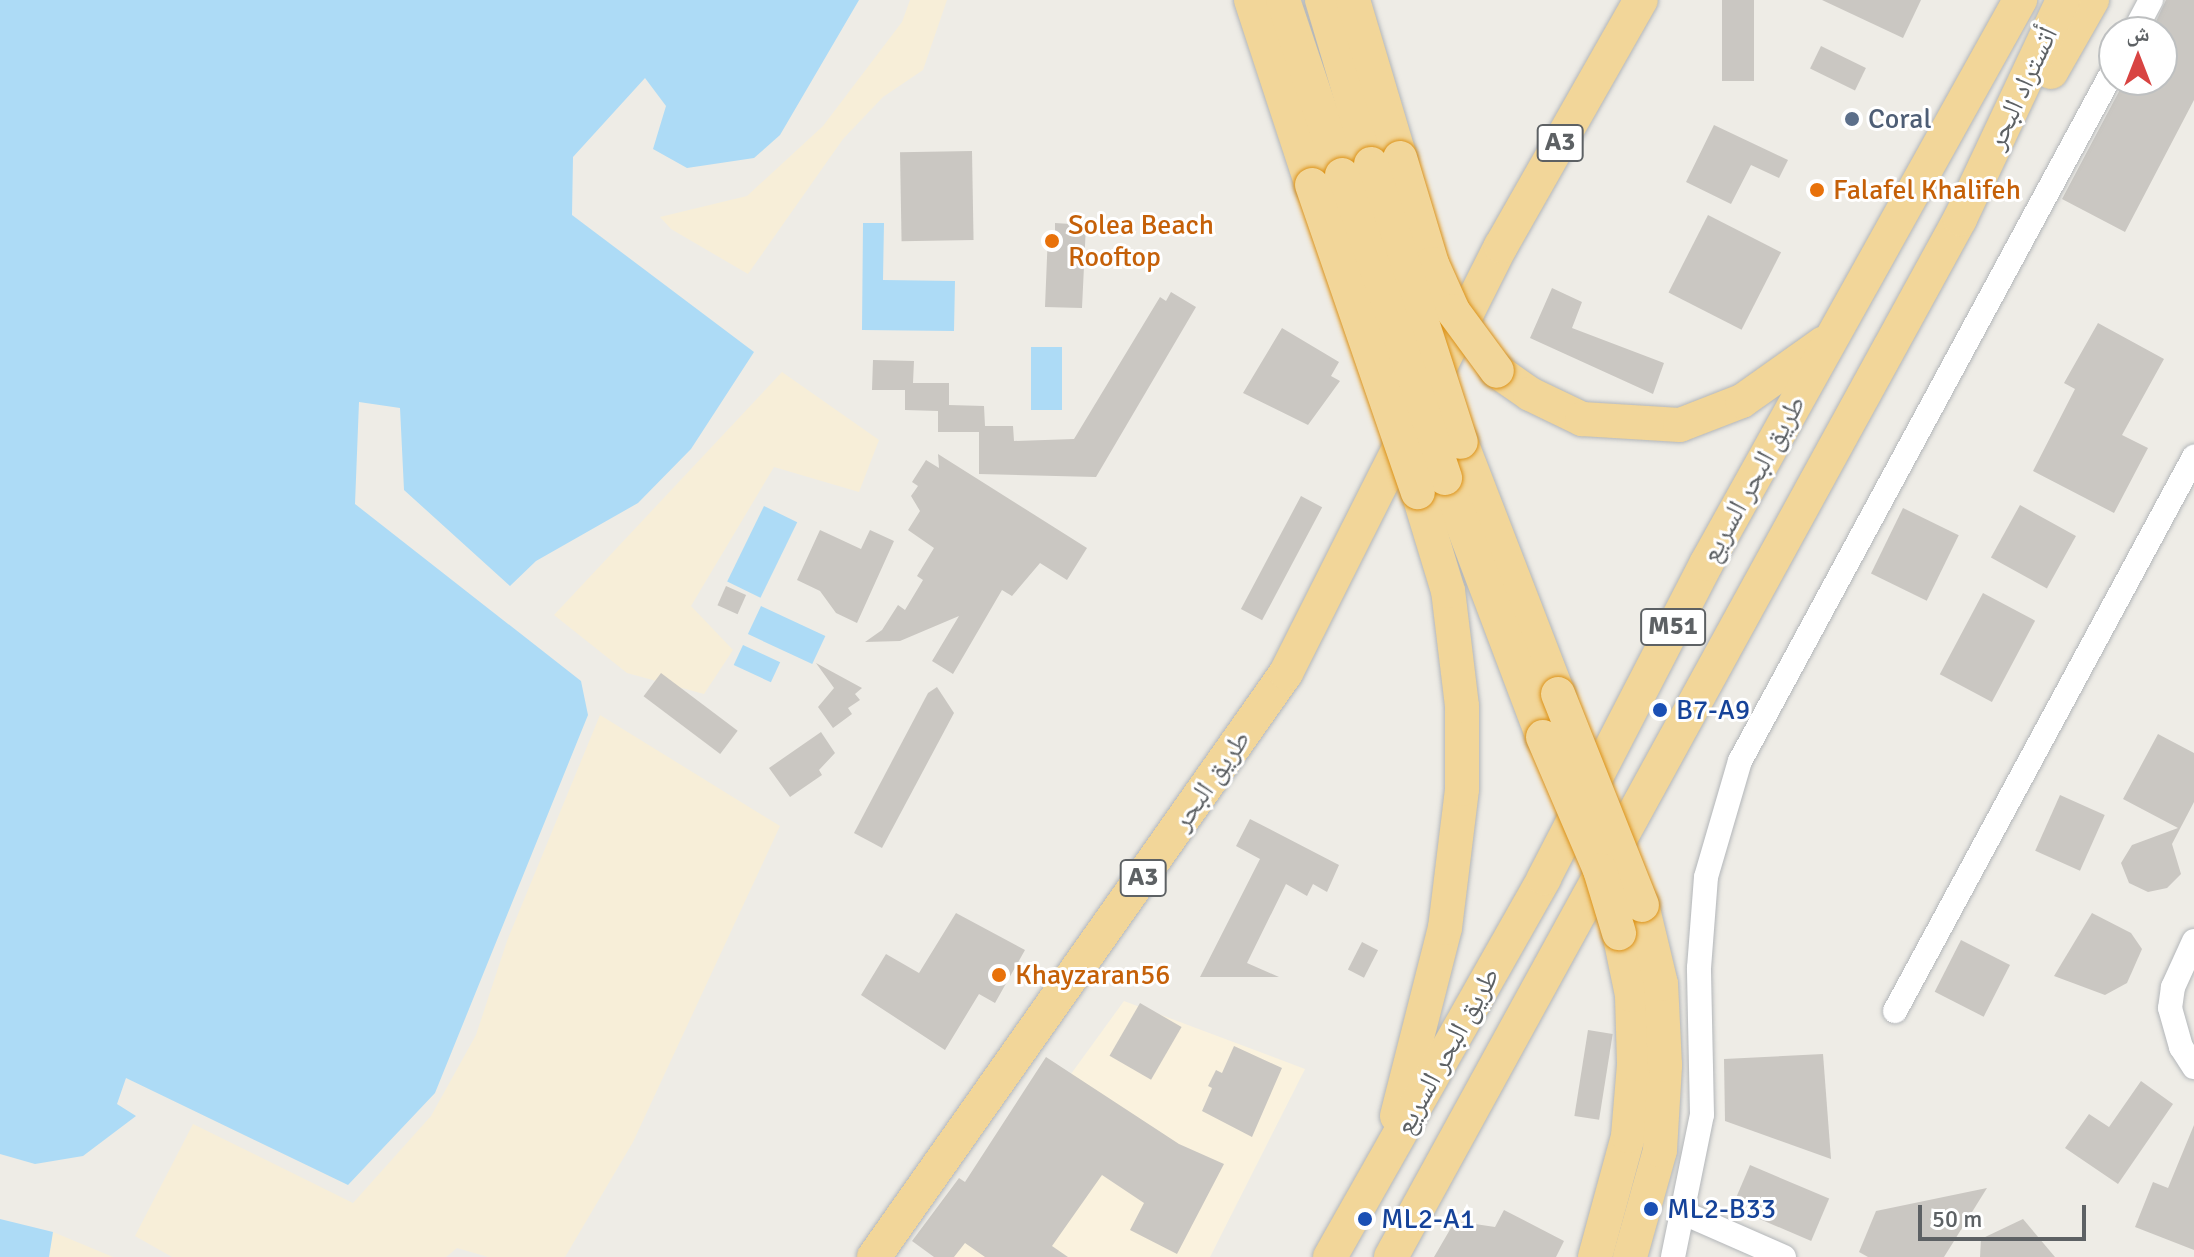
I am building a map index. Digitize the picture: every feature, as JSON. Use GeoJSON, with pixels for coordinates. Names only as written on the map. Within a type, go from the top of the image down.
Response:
{"type":"FeatureCollection","features":[{"type":"Feature","properties":{"kind":"highway"},"geometry":{"type":"LineString","coordinates":[[1251,0],[1356,171],[1432,264],[1453,311],[1497,371],[1530,394],[1582,419],[1680,425],[1742,401],[1831,338]]}},
{"type":"Feature","properties":{"kind":"highway"},"geometry":{"type":"LineString","coordinates":[[1283,0],[1356,171],[1642,905],[1661,984],[1665,1065],[1660,1150],[1630,1257]]}},
{"type":"Feature","properties":{"kind":"highway"},"geometry":{"type":"LineString","coordinates":[[1322,0],[1356,171],[1431,485],[1462,706],[1462,789],[1445,928],[1386,1159]]}},
{"type":"Feature","properties":{"kind":"highway"},"geometry":{"type":"LineString","coordinates":[[1353,0],[1356,171]]}},
{"type":"Feature","properties":{"kind":"highway","name":"طريق البحر"},"geometry":{"type":"LineString","coordinates":[[874,1257],[1286,673],[1314,626],[1380,481],[1501,246],[1641,0]]}},
{"type":"Feature","properties":{"kind":"highway","name":"طريق البحر السريع"},"geometry":{"type":"LineString","coordinates":[[1330,1257],[1544,878],[1831,338],[2020,0]]}},
{"type":"Feature","properties":{"kind":"highway","name":"أتستراد البحر"},"geometry":{"type":"LineString","coordinates":[[1960,219],[2063,0]]}},
{"type":"Feature","properties":{"kind":"highway"},"geometry":{"type":"LineString","coordinates":[[1960,219],[2010,146],[2092,0]]}},
{"type":"Feature","properties":{"kind":"highway","name":"طريق البحر السريع"},"geometry":{"type":"LineString","coordinates":[[1391,1257],[1960,219]]}},
{"type":"Feature","properties":{"kind":"highway"},"geometry":{"type":"LineString","coordinates":[[1431,485],[1500,612],[1543,737],[1600,870],[1619,933],[1632,995],[1634,1064],[1628,1136],[1595,1257]]}},
{"type":"Feature","properties":{"kind":"street"},"geometry":{"type":"LineString","coordinates":[[1673,1257],[1686,1214],[1702,1115],[1699,968],[1706,877],[1740,761],[2099,96]]}},
{"type":"Feature","properties":{"kind":"street"},"geometry":{"type":"LineString","coordinates":[[1895,1011],[2194,457]]}},
{"type":"Feature","properties":{"kind":"street"},"geometry":{"type":"LineString","coordinates":[[2194,941],[2173,987],[2170,1008],[2181,1047],[2194,1067]]}},
{"type":"Feature","properties":{"kind":"street"},"geometry":{"type":"LineString","coordinates":[[1686,1214],[1784,1257]]}},
{"type":"Feature","properties":{"kind":"shaded area"},"geometry":{"type":"Polygon","coordinates":[[[1124,1001],[1305,1069],[1210,1257],[938,1257],[1124,1001]]]}},
{"type":"Feature","properties":{"kind":"sand"},"geometry":{"type":"Polygon","coordinates":[[[910,0],[947,0],[923,70],[883,97],[843,139],[748,274],[671,229],[660,217],[747,196],[823,126],[902,22],[910,0]]]}},
{"type":"Feature","properties":{"kind":"sand"},"geometry":{"type":"Polygon","coordinates":[[[782,372],[879,440],[859,492],[774,467],[691,606],[733,650],[704,694],[627,673],[554,615],[782,372]]]}},
{"type":"Feature","properties":{"kind":"sand"},"geometry":{"type":"Polygon","coordinates":[[[600,715],[780,826],[633,1142],[565,1257],[488,1257],[457,1248],[446,1257],[172,1257],[135,1236],[193,1124],[353,1203],[431,1116],[476,1035],[507,941],[600,715]]]}},
{"type":"Feature","properties":{"kind":"sand"},"geometry":{"type":"Polygon","coordinates":[[[53,1232],[113,1257],[49,1257],[53,1232]]]}},
{"type":"Feature","properties":{"kind":"water"},"geometry":{"type":"Polygon","coordinates":[[[0,0],[859,0],[780,135],[754,158],[687,168],[653,149],[666,106],[645,78],[573,157],[572,215],[754,352],[691,449],[638,503],[536,561],[510,586],[404,490],[400,408],[359,402],[355,504],[581,681],[588,715],[435,1093],[348,1185],[126,1078],[117,1104],[136,1116],[83,1156],[35,1164],[0,1154],[0,0]]]}},
{"type":"Feature","properties":{"kind":"water"},"geometry":{"type":"Polygon","coordinates":[[[863,223],[884,223],[883,280],[955,281],[954,331],[862,330],[863,223]]]}},
{"type":"Feature","properties":{"kind":"water"},"geometry":{"type":"Polygon","coordinates":[[[1031,347],[1062,347],[1062,410],[1031,410],[1031,347]]]}},
{"type":"Feature","properties":{"kind":"water"},"geometry":{"type":"Polygon","coordinates":[[[764,506],[797,522],[760,598],[727,581],[764,506]]]}},
{"type":"Feature","properties":{"kind":"water"},"geometry":{"type":"Polygon","coordinates":[[[761,606],[825,636],[812,664],[748,634],[761,606]]]}},
{"type":"Feature","properties":{"kind":"water"},"geometry":{"type":"Polygon","coordinates":[[[743,645],[780,662],[771,682],[734,665],[743,645]]]}},
{"type":"Feature","properties":{"kind":"water"},"geometry":{"type":"Polygon","coordinates":[[[0,1219],[53,1232],[49,1257],[0,1257],[0,1219]]]}},
{"type":"Feature","properties":{"kind":"building"},"geometry":{"type":"Polygon","coordinates":[[[1722,0],[1754,0],[1754,81],[1722,81],[1722,0]]]}},
{"type":"Feature","properties":{"kind":"building"},"geometry":{"type":"Polygon","coordinates":[[[1822,0],[1921,0],[1903,38],[1822,0]]]}},
{"type":"Feature","properties":{"kind":"building"},"geometry":{"type":"Polygon","coordinates":[[[2166,0],[2194,0],[2194,100],[2125,232],[2062,199],[2117,96],[2178,96],[2178,16],[2158,16],[2166,0]]]}},
{"type":"Feature","properties":{"kind":"building"},"geometry":{"type":"Polygon","coordinates":[[[1821,46],[1866,68],[1855,90],[1810,68],[1821,46]]]}},
{"type":"Feature","properties":{"kind":"building"},"geometry":{"type":"Polygon","coordinates":[[[1714,125],[1788,160],[1779,178],[1751,165],[1731,204],[1686,182],[1714,125]]]}},
{"type":"Feature","properties":{"kind":"building"},"geometry":{"type":"Polygon","coordinates":[[[972,151],[974,240],[902,241],[900,152],[972,151]]]}},
{"type":"Feature","properties":{"kind":"building"},"geometry":{"type":"Polygon","coordinates":[[[1708,215],[1781,252],[1742,330],[1669,293],[1708,215]]]}},
{"type":"Feature","properties":{"kind":"building"},"geometry":{"type":"Polygon","coordinates":[[[1055,223],[1086,225],[1082,308],[1045,307],[1048,233],[1055,233],[1055,223]]]}},
{"type":"Feature","properties":{"kind":"building"},"geometry":{"type":"Polygon","coordinates":[[[1552,288],[1582,302],[1572,328],[1664,363],[1653,394],[1530,338],[1552,288]]]}},
{"type":"Feature","properties":{"kind":"building"},"geometry":{"type":"Polygon","coordinates":[[[1171,292],[1196,307],[1096,477],[979,474],[979,432],[938,432],[938,411],[905,410],[905,390],[872,390],[873,360],[914,361],[913,383],[949,383],[949,405],[984,406],[985,426],[1013,426],[1014,441],[1074,439],[1160,297],[1166,301],[1171,292]]]}},
{"type":"Feature","properties":{"kind":"building"},"geometry":{"type":"Polygon","coordinates":[[[2098,323],[2164,359],[2122,435],[2148,448],[2114,513],[2033,471],[2075,389],[2064,383],[2098,323]]]}},
{"type":"Feature","properties":{"kind":"building"},"geometry":{"type":"Polygon","coordinates":[[[1282,328],[1339,362],[1331,376],[1340,381],[1308,425],[1243,393],[1282,328]]]}},
{"type":"Feature","properties":{"kind":"building"},"geometry":{"type":"Polygon","coordinates":[[[938,454],[1087,548],[1067,580],[1040,563],[1012,596],[1002,590],[953,674],[932,661],[959,616],[900,641],[865,642],[882,630],[898,605],[905,610],[923,580],[917,576],[934,548],[908,530],[920,511],[911,496],[918,486],[912,482],[926,460],[939,468],[938,454]]]}},
{"type":"Feature","properties":{"kind":"building"},"geometry":{"type":"Polygon","coordinates":[[[1301,496],[1322,507],[1262,620],[1241,609],[1301,496]]]}},
{"type":"Feature","properties":{"kind":"building"},"geometry":{"type":"Polygon","coordinates":[[[2020,505],[2076,536],[2047,589],[1991,557],[2020,505]]]}},
{"type":"Feature","properties":{"kind":"building"},"geometry":{"type":"Polygon","coordinates":[[[1903,508],[1959,535],[1927,601],[1871,574],[1903,508]]]}},
{"type":"Feature","properties":{"kind":"building"},"geometry":{"type":"Polygon","coordinates":[[[820,530],[861,549],[870,530],[894,541],[857,623],[836,613],[820,591],[797,580],[820,530]]]}},
{"type":"Feature","properties":{"kind":"building"},"geometry":{"type":"Polygon","coordinates":[[[726,586],[746,595],[738,614],[717,605],[726,586]]]}},
{"type":"Feature","properties":{"kind":"building"},"geometry":{"type":"Polygon","coordinates":[[[1983,593],[2035,621],[1992,702],[1940,674],[1983,593]]]}},
{"type":"Feature","properties":{"kind":"building"},"geometry":{"type":"Polygon","coordinates":[[[816,663],[862,688],[855,694],[860,700],[848,708],[852,714],[833,728],[818,707],[834,688],[816,663]]]}},
{"type":"Feature","properties":{"kind":"building"},"geometry":{"type":"Polygon","coordinates":[[[661,673],[738,731],[720,754],[644,696],[661,673]]]}},
{"type":"Feature","properties":{"kind":"building"},"geometry":{"type":"Polygon","coordinates":[[[937,687],[954,713],[882,848],[854,833],[928,693],[937,687]]]}},
{"type":"Feature","properties":{"kind":"building"},"geometry":{"type":"Polygon","coordinates":[[[821,732],[835,753],[819,770],[822,775],[790,797],[769,768],[821,732]]]}},
{"type":"Feature","properties":{"kind":"building"},"geometry":{"type":"Polygon","coordinates":[[[2158,734],[2194,753],[2194,802],[2172,844],[2181,874],[2167,888],[2148,892],[2129,883],[2121,863],[2132,845],[2178,828],[2123,799],[2158,734]]]}},
{"type":"Feature","properties":{"kind":"building"},"geometry":{"type":"Polygon","coordinates":[[[2060,795],[2105,815],[2080,871],[2035,851],[2060,795]]]}},
{"type":"Feature","properties":{"kind":"building"},"geometry":{"type":"Polygon","coordinates":[[[1250,819],[1339,865],[1327,892],[1313,884],[1307,896],[1286,884],[1247,963],[1279,977],[1200,977],[1260,859],[1236,846],[1250,819]]]}},
{"type":"Feature","properties":{"kind":"building"},"geometry":{"type":"Polygon","coordinates":[[[956,913],[1025,950],[995,1003],[979,994],[945,1050],[861,995],[886,954],[919,973],[956,913]]]}},
{"type":"Feature","properties":{"kind":"building"},"geometry":{"type":"Polygon","coordinates":[[[2092,913],[2131,933],[2142,949],[2127,983],[2105,995],[2054,976],[2092,913]]]}},
{"type":"Feature","properties":{"kind":"building"},"geometry":{"type":"Polygon","coordinates":[[[1961,940],[2010,965],[1984,1017],[1935,992],[1961,940]]]}},
{"type":"Feature","properties":{"kind":"building"},"geometry":{"type":"Polygon","coordinates":[[[1362,942],[1378,950],[1364,978],[1348,970],[1362,942]]]}},
{"type":"Feature","properties":{"kind":"building"},"geometry":{"type":"Polygon","coordinates":[[[1140,1003],[1182,1027],[1151,1080],[1110,1056],[1140,1003]]]}},
{"type":"Feature","properties":{"kind":"building"},"geometry":{"type":"Polygon","coordinates":[[[1588,1030],[1613,1034],[1599,1120],[1574,1116],[1588,1030]]]}},
{"type":"Feature","properties":{"kind":"building"},"geometry":{"type":"Polygon","coordinates":[[[1234,1046],[1282,1068],[1252,1137],[1202,1111],[1212,1088],[1208,1086],[1216,1070],[1222,1073],[1234,1046]]]}},
{"type":"Feature","properties":{"kind":"building"},"geometry":{"type":"Polygon","coordinates":[[[1823,1054],[1831,1159],[1725,1121],[1724,1059],[1823,1054]]]}},
{"type":"Feature","properties":{"kind":"building"},"geometry":{"type":"Polygon","coordinates":[[[1046,1057],[1179,1144],[1224,1164],[1177,1254],[1130,1230],[1144,1203],[1102,1175],[1052,1246],[1068,1257],[985,1257],[965,1243],[954,1257],[934,1257],[912,1241],[959,1178],[965,1182],[1046,1057]]]}},
{"type":"Feature","properties":{"kind":"building"},"geometry":{"type":"Polygon","coordinates":[[[2141,1081],[2173,1104],[2118,1184],[2065,1148],[2089,1114],[2109,1127],[2141,1081]]]}},
{"type":"Feature","properties":{"kind":"building"},"geometry":{"type":"Polygon","coordinates":[[[2194,1125],[2194,1250],[2135,1227],[2153,1182],[2168,1188],[2194,1125]]]}},
{"type":"Feature","properties":{"kind":"building"},"geometry":{"type":"Polygon","coordinates":[[[1750,1165],[1829,1199],[1811,1241],[1732,1207],[1750,1165]]]}},
{"type":"Feature","properties":{"kind":"building"},"geometry":{"type":"Polygon","coordinates":[[[1987,1188],[1944,1257],[1868,1257],[1859,1252],[1876,1211],[1987,1188]]]}},
{"type":"Feature","properties":{"kind":"building"},"geometry":{"type":"Polygon","coordinates":[[[1504,1210],[1564,1241],[1556,1257],[1434,1257],[1455,1221],[1495,1227],[1504,1210]]]}},
{"type":"Feature","properties":{"kind":"building"},"geometry":{"type":"Polygon","coordinates":[[[2023,1219],[2055,1257],[1980,1257],[1981,1239],[2023,1219]]]}},
{"type":"Feature","properties":{"kind":"place","name":"Coral"},"geometry":{"type":"Point","coordinates":[1852,119]}},
{"type":"Feature","properties":{"kind":"place","name":"Falafel Khalifeh"},"geometry":{"type":"Point","coordinates":[1817,190]}},
{"type":"Feature","properties":{"kind":"place","name":"Solea Beach Rooftop"},"geometry":{"type":"Point","coordinates":[1052,241]}},
{"type":"Feature","properties":{"kind":"place","name":"B7-A9"},"geometry":{"type":"Point","coordinates":[1660,710]}},
{"type":"Feature","properties":{"kind":"place","name":"Khayzaran56"},"geometry":{"type":"Point","coordinates":[999,975]}},
{"type":"Feature","properties":{"kind":"place","name":"ML2-B33"},"geometry":{"type":"Point","coordinates":[1651,1209]}},
{"type":"Feature","properties":{"kind":"place","name":"ML2-A1"},"geometry":{"type":"Point","coordinates":[1365,1219]}}]}
